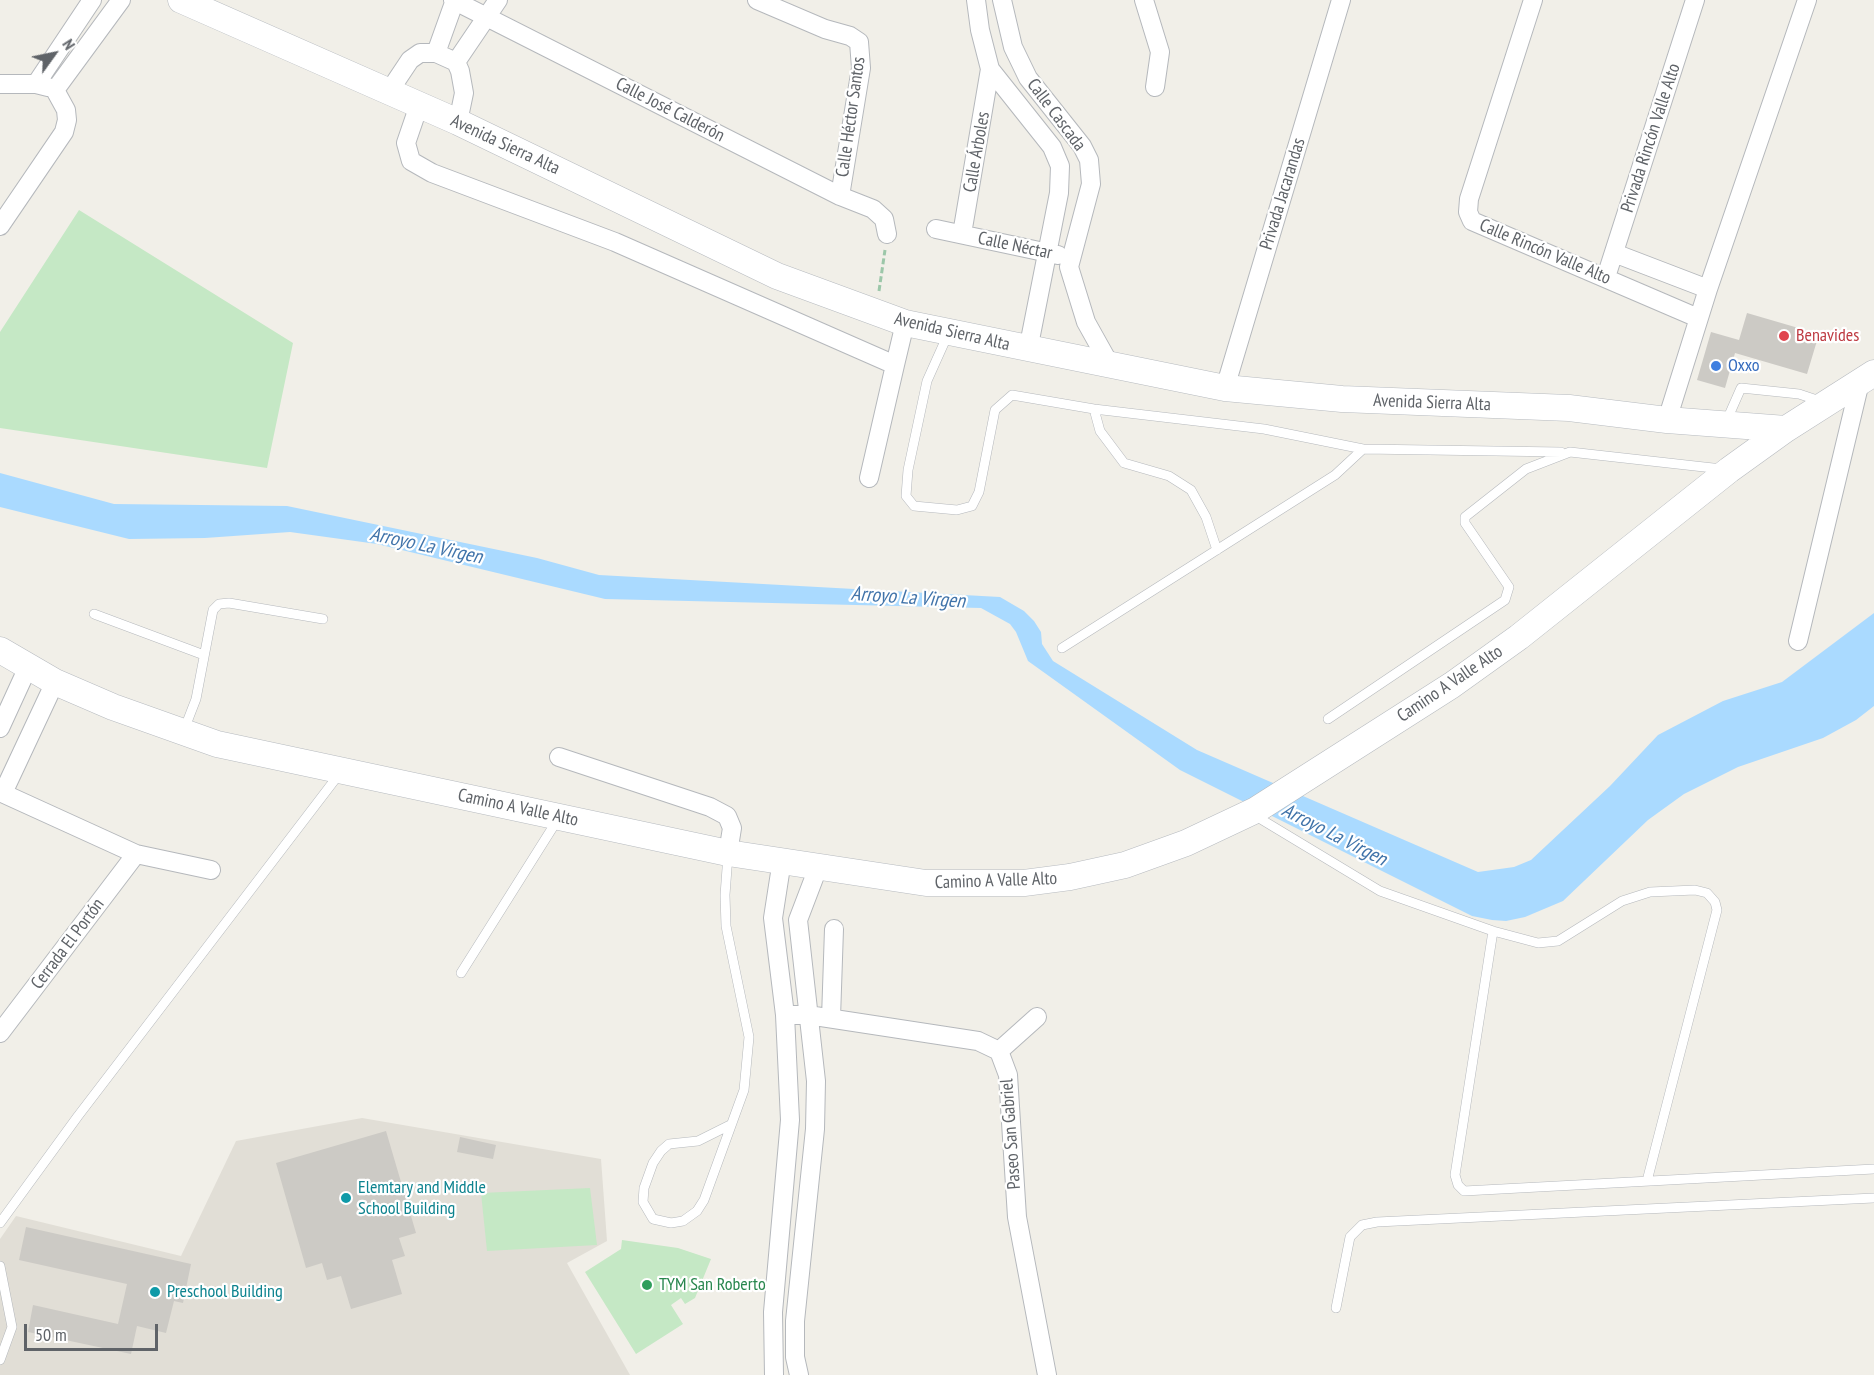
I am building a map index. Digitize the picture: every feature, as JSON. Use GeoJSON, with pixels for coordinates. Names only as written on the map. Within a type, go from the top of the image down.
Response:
{"type":"FeatureCollection","features":[{"type":"Feature","properties":{"kind":"street"},"geometry":{"type":"LineString","coordinates":[[36,84],[92,0]]}},
{"type":"Feature","properties":{"kind":"street"},"geometry":{"type":"LineString","coordinates":[[55,90],[121,0]]}},
{"type":"Feature","properties":{"kind":"street","name":"Avenida Sierra Alta"},"geometry":{"type":"LineString","coordinates":[[181,0],[458,122],[777,276],[905,323],[1028,350],[1225,388],[1354,399],[1569,408],[1667,420],[1786,429]]}},
{"type":"Feature","properties":{"kind":"street"},"geometry":{"type":"LineString","coordinates":[[436,53],[454,0]]}},
{"type":"Feature","properties":{"kind":"street","name":"Calle José Calderón"},"geometry":{"type":"LineString","coordinates":[[454,0],[840,196],[873,209],[885,227]]}},
{"type":"Feature","properties":{"kind":"street"},"geometry":{"type":"LineString","coordinates":[[458,122],[464,93],[456,62],[498,0]]}},
{"type":"Feature","properties":{"kind":"street","name":"Calle Héctor Santos"},"geometry":{"type":"LineString","coordinates":[[757,0],[789,15],[856,38],[861,48],[861,68],[840,196]]}},
{"type":"Feature","properties":{"kind":"street","name":"Calle Cascada"},"geometry":{"type":"LineString","coordinates":[[976,0],[980,30],[990,69],[1052,147],[1060,166],[1061,179],[1028,350]]}},
{"type":"Feature","properties":{"kind":"street","name":"Calle Cascada"},"geometry":{"type":"LineString","coordinates":[[1002,0],[1013,47],[1024,71],[1038,93],[1071,132],[1089,160],[1091,184],[1069,257],[1070,277],[1086,322],[1110,365]]}},
{"type":"Feature","properties":{"kind":"street"},"geometry":{"type":"LineString","coordinates":[[1144,0],[1160,52],[1155,87]]}},
{"type":"Feature","properties":{"kind":"street","name":"Privada Jacarandas"},"geometry":{"type":"LineString","coordinates":[[1225,388],[1341,0]]}},
{"type":"Feature","properties":{"kind":"street","name":"Calle Rincón Valle Alto"},"geometry":{"type":"LineString","coordinates":[[1533,0],[1469,199],[1468,212],[1472,221],[1482,228],[1606,277],[1698,318]]}},
{"type":"Feature","properties":{"kind":"street","name":"Privada Rincón Valle Alto"},"geometry":{"type":"LineString","coordinates":[[1606,277],[1695,0]]}},
{"type":"Feature","properties":{"kind":"street"},"geometry":{"type":"LineString","coordinates":[[1667,420],[1698,318],[1807,0]]}},
{"type":"Feature","properties":{"kind":"street"},"geometry":{"type":"LineString","coordinates":[[388,93],[410,60],[420,53],[436,53],[456,62]]}},
{"type":"Feature","properties":{"kind":"street","name":"Calle Árboles"},"geometry":{"type":"LineString","coordinates":[[962,234],[990,69]]}},
{"type":"Feature","properties":{"kind":"street"},"geometry":{"type":"LineString","coordinates":[[0,84],[36,84],[55,90],[66,110],[67,120],[64,132],[0,226]]}},
{"type":"Feature","properties":{"kind":"street"},"geometry":{"type":"LineString","coordinates":[[419,105],[406,143],[411,161],[432,173],[615,242],[895,365]]}},
{"type":"Feature","properties":{"kind":"street"},"geometry":{"type":"LineString","coordinates":[[1052,147],[1071,132]]}},
{"type":"Feature","properties":{"kind":"street","name":"Calle Néctar"},"geometry":{"type":"LineString","coordinates":[[936,229],[1069,257]]}},
{"type":"Feature","properties":{"kind":"street","name":"Calle Rincón Valle Alto"},"geometry":{"type":"LineString","coordinates":[[1614,253],[1708,289]]}},
{"type":"Feature","properties":{"kind":"street"},"geometry":{"type":"LineString","coordinates":[[869,478],[905,323]]}},
{"type":"Feature","properties":{"kind":"street"},"geometry":{"type":"LineString","coordinates":[[1798,641],[1867,377]]}},
{"type":"Feature","properties":{"kind":"street","name":"Camino A Valle Alto"},"geometry":{"type":"LineString","coordinates":[[0,650],[55,682],[113,708],[217,744],[728,854],[819,865],[891,880],[926,883],[1024,883],[1070,877],[1125,865],[1186,843],[1253,812],[1452,685],[1519,637],[1730,470],[1786,429],[1867,377]]}},
{"type":"Feature","properties":{"kind":"street"},"geometry":{"type":"LineString","coordinates":[[0,728],[28,667]]}},
{"type":"Feature","properties":{"kind":"street"},"geometry":{"type":"LineString","coordinates":[[55,682],[1,792],[136,854],[211,870]]}},
{"type":"Feature","properties":{"kind":"street"},"geometry":{"type":"LineString","coordinates":[[559,757],[710,807],[728,816],[732,828],[728,854]]}},
{"type":"Feature","properties":{"kind":"street","name":"Cerrada El Portón"},"geometry":{"type":"LineString","coordinates":[[0,1033],[136,854]]}},
{"type":"Feature","properties":{"kind":"street"},"geometry":{"type":"LineString","coordinates":[[774,1375],[771,1352],[773,1312],[790,1120],[785,1015],[773,918],[782,860]]}},
{"type":"Feature","properties":{"kind":"street"},"geometry":{"type":"LineString","coordinates":[[799,1375],[795,1357],[795,1321],[815,1129],[816,1081],[798,920],[819,865]]}},
{"type":"Feature","properties":{"kind":"street"},"geometry":{"type":"LineString","coordinates":[[773,918],[798,920]]}},
{"type":"Feature","properties":{"kind":"street"},"geometry":{"type":"LineString","coordinates":[[831,1018],[834,929]]}},
{"type":"Feature","properties":{"kind":"street"},"geometry":{"type":"LineString","coordinates":[[785,1015],[831,1018],[978,1041],[999,1051],[1037,1017]]}},
{"type":"Feature","properties":{"kind":"street","name":"Paseo San Gabriel"},"geometry":{"type":"LineString","coordinates":[[999,1051],[1008,1075],[1017,1217],[1047,1375]]}},
{"type":"Feature","properties":{"kind":"street"},"geometry":{"type":"LineString","coordinates":[[783,1188],[807,1192]]}},
{"type":"Feature","properties":{"kind":"lane"},"geometry":{"type":"LineString","coordinates":[[949,332],[927,381],[908,470],[906,496],[914,506],[957,510],[972,506],[976,500],[994,410],[1012,395],[1094,409],[1264,429],[1364,449],[1570,452],[1730,470]]}},
{"type":"Feature","properties":{"kind":"lane"},"geometry":{"type":"LineString","coordinates":[[1726,424],[1741,388],[1799,394],[1827,403]]}},
{"type":"Feature","properties":{"kind":"lane"},"geometry":{"type":"LineString","coordinates":[[1094,409],[1100,431],[1124,462],[1169,476],[1191,490],[1206,517],[1217,550]]}},
{"type":"Feature","properties":{"kind":"lane"},"geometry":{"type":"LineString","coordinates":[[1062,648],[1335,475],[1364,449]]}},
{"type":"Feature","properties":{"kind":"lane"},"geometry":{"type":"LineString","coordinates":[[1328,719],[1505,600],[1509,587],[1466,523],[1465,517],[1526,469],[1570,452]]}},
{"type":"Feature","properties":{"kind":"lane"},"geometry":{"type":"LineString","coordinates":[[183,732],[196,699],[213,610],[219,604],[229,603],[322,619]]}},
{"type":"Feature","properties":{"kind":"lane"},"geometry":{"type":"LineString","coordinates":[[94,614],[204,655]]}},
{"type":"Feature","properties":{"kind":"lane"},"geometry":{"type":"LineString","coordinates":[[0,1223],[78,1116],[341,771]]}},
{"type":"Feature","properties":{"kind":"lane"},"geometry":{"type":"LineString","coordinates":[[1253,812],[1380,891],[1493,931],[1538,943],[1558,941],[1622,901],[1650,892],[1695,890],[1707,893],[1715,902],[1717,910],[1647,1181]]}},
{"type":"Feature","properties":{"kind":"lane"},"geometry":{"type":"LineString","coordinates":[[460,973],[559,817]]}},
{"type":"Feature","properties":{"kind":"lane"},"geometry":{"type":"LineString","coordinates":[[728,854],[725,895],[726,926],[749,1037],[744,1090],[704,1200],[697,1211],[683,1221],[671,1223],[653,1219],[647,1213],[643,1202],[644,1188],[653,1163],[661,1151],[669,1144],[699,1141],[730,1125]]}},
{"type":"Feature","properties":{"kind":"lane"},"geometry":{"type":"LineString","coordinates":[[1493,931],[1455,1175],[1458,1185],[1464,1191],[1874,1169]]}},
{"type":"Feature","properties":{"kind":"lane"},"geometry":{"type":"LineString","coordinates":[[1336,1308],[1350,1237],[1362,1225],[1377,1222],[1874,1198]]}},
{"type":"Feature","properties":{"kind":"lane"},"geometry":{"type":"LineString","coordinates":[[0,1266],[12,1327],[0,1360]]}},
{"type":"Feature","properties":{"kind":"path"},"geometry":{"type":"LineString","coordinates":[[876,313],[885,227]]}},
{"type":"Feature","properties":{"kind":"shaded area"},"geometry":{"type":"Polygon","coordinates":[[[362,1118],[601,1159],[607,1241],[567,1263],[630,1375],[0,1375],[0,1239],[16,1216],[181,1256],[236,1141],[362,1118]]]}},
{"type":"Feature","properties":{"kind":"green space"},"geometry":{"type":"Polygon","coordinates":[[[79,210],[293,343],[267,468],[0,428],[0,332],[79,210]]]}},
{"type":"Feature","properties":{"kind":"green space"},"geometry":{"type":"Polygon","coordinates":[[[590,1188],[597,1245],[487,1251],[481,1193],[590,1188]]]}},
{"type":"Feature","properties":{"kind":"green space","name":"TYM San Roberto"},"geometry":{"type":"Polygon","coordinates":[[[622,1240],[678,1248],[711,1259],[695,1298],[685,1304],[681,1298],[671,1305],[683,1324],[636,1354],[585,1272],[621,1249],[622,1240]]]}},
{"type":"Feature","properties":{"kind":"water","name":"Arroyo La Virgen"},"geometry":{"type":"Polygon","coordinates":[[[0,473],[114,504],[287,506],[537,558],[599,575],[1000,597],[1024,611],[1034,621],[1041,632],[1042,644],[1053,661],[1197,750],[1478,872],[1514,867],[1531,860],[1610,786],[1658,735],[1723,701],[1782,682],[1874,613],[1874,706],[1856,720],[1823,738],[1738,767],[1684,794],[1648,820],[1563,901],[1525,917],[1506,921],[1492,920],[1472,916],[1180,770],[1028,661],[1016,632],[1010,624],[981,608],[605,599],[377,544],[290,532],[205,538],[129,539],[0,507],[0,473]]]}},
{"type":"Feature","properties":{"kind":"building"},"geometry":{"type":"Polygon","coordinates":[[[1747,313],[1819,334],[1807,374],[1735,353],[1725,388],[1697,380],[1711,332],[1739,340],[1747,313]]]}},
{"type":"Feature","properties":{"kind":"building","name":"Elemtary and Middle School Building"},"geometry":{"type":"Polygon","coordinates":[[[386,1131],[416,1233],[399,1238],[405,1256],[392,1260],[402,1294],[351,1309],[341,1276],[327,1280],[322,1263],[306,1268],[276,1163],[386,1131]]]}},
{"type":"Feature","properties":{"kind":"building"},"geometry":{"type":"Polygon","coordinates":[[[460,1137],[496,1145],[493,1159],[457,1152],[460,1137]]]}},
{"type":"Feature","properties":{"kind":"building","name":"Preschool Building"},"geometry":{"type":"Polygon","coordinates":[[[26,1227],[191,1264],[183,1303],[174,1301],[166,1333],[137,1326],[131,1354],[28,1332],[33,1305],[118,1324],[127,1284],[19,1260],[26,1227]]]}},
{"type":"Feature","properties":{"kind":"place","name":"Benavides"},"geometry":{"type":"Point","coordinates":[1784,336]}},
{"type":"Feature","properties":{"kind":"place","name":"Oxxo"},"geometry":{"type":"Point","coordinates":[1716,366]}},
{"type":"Feature","properties":{"kind":"place","name":"Elemtary and Middle School Building"},"geometry":{"type":"Point","coordinates":[346,1198]}},
{"type":"Feature","properties":{"kind":"place","name":"TYM San Roberto"},"geometry":{"type":"Point","coordinates":[647,1285]}},
{"type":"Feature","properties":{"kind":"place","name":"Preschool Building"},"geometry":{"type":"Point","coordinates":[155,1292]}}]}
